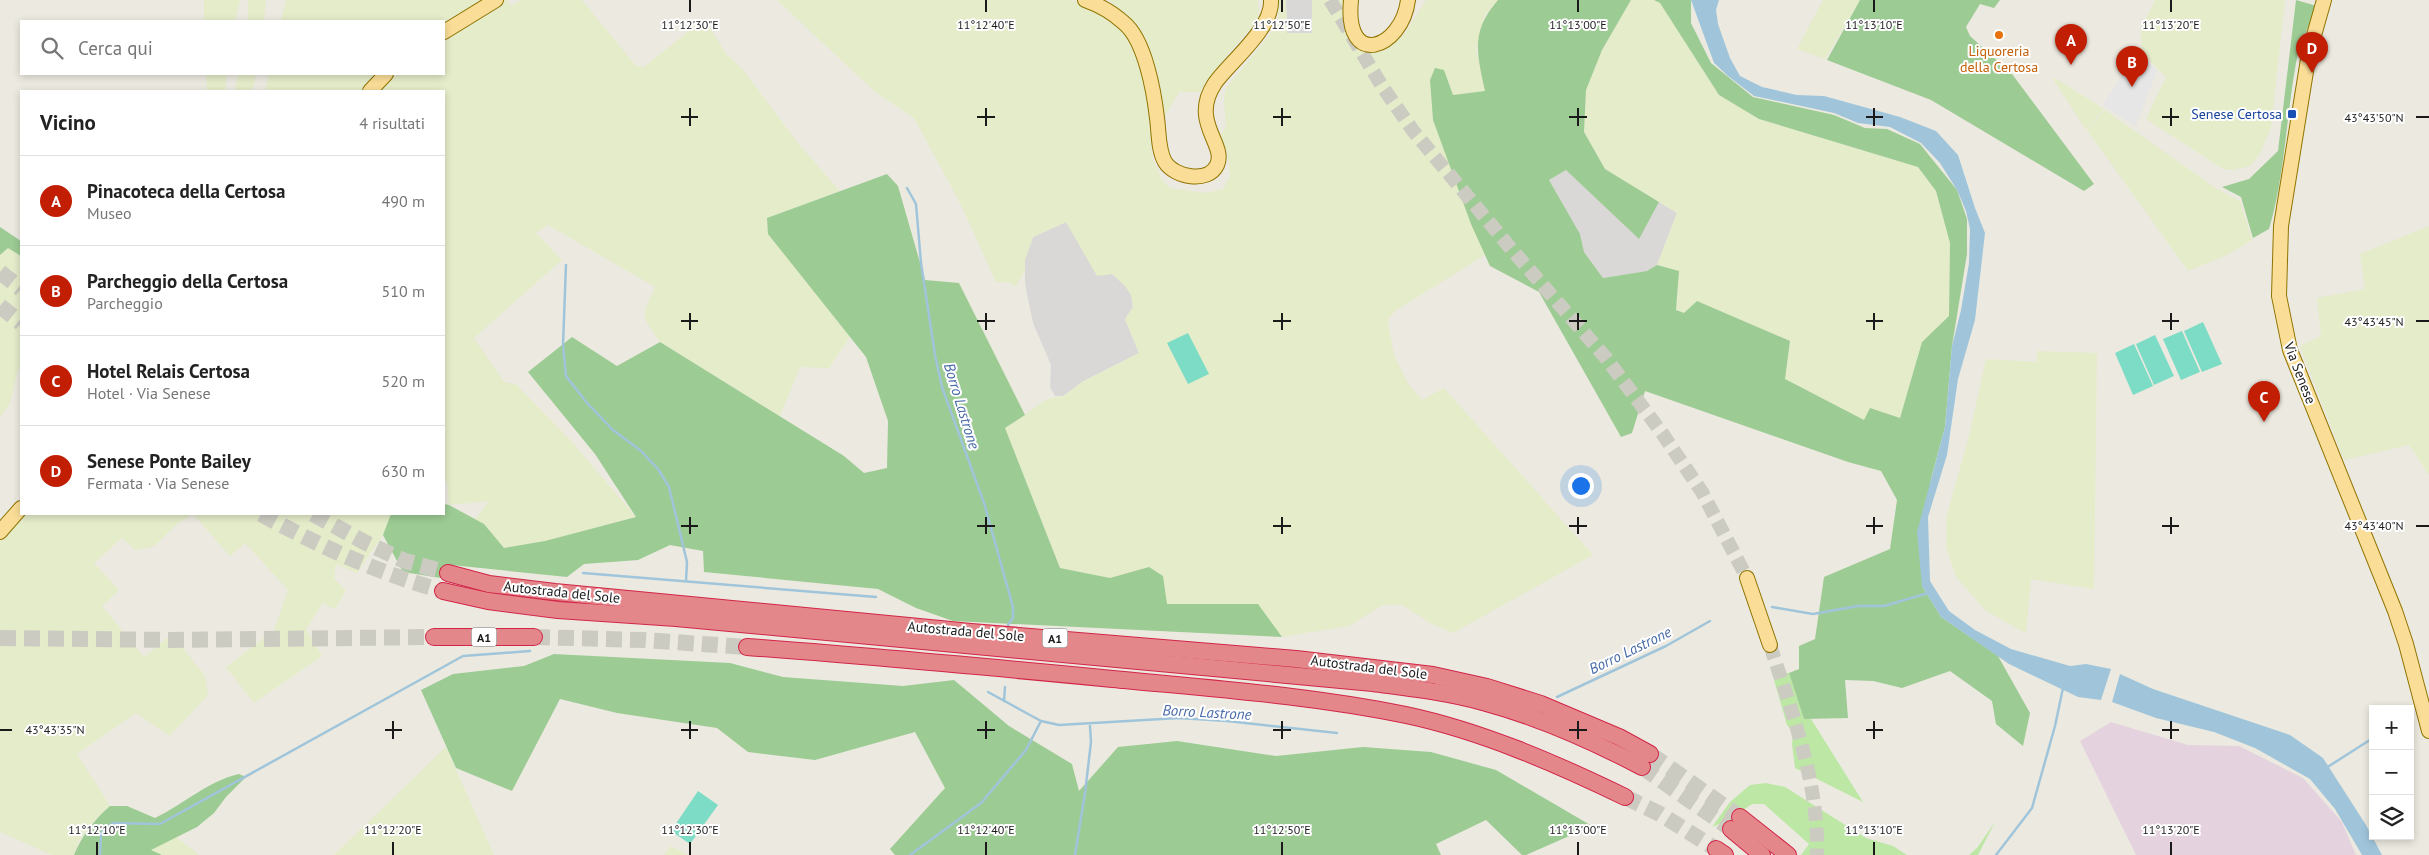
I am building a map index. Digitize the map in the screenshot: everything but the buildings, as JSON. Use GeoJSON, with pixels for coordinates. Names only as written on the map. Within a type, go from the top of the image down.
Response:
{"type":"FeatureCollection","features":[{"type":"Feature","properties":{"kind":"highway","name":"Autostrada del Sole"},"geometry":{"type":"LineString","coordinates":[[442,592],[488,601],[558,610],[876,636],[1411,688],[1482,701],[1539,719],[1646,760],[1619,737],[1541,704],[1487,687],[1433,675],[1306,660],[971,632],[555,592],[490,584],[448,573]]}},
{"type":"Feature","properties":{"kind":"highway","name":"A1"},"geometry":{"type":"LineString","coordinates":[[434,638],[534,637]]}},
{"type":"Feature","properties":{"kind":"highway"},"geometry":{"type":"LineString","coordinates":[[747,647],[901,658],[1271,695],[1406,715],[1502,745],[1580,775],[1625,797]]}},
{"type":"Feature","properties":{"kind":"highway"},"geometry":{"type":"LineString","coordinates":[[1762,855],[1735,823],[1788,855]]}},
{"type":"Feature","properties":{"kind":"main road"},"geometry":{"type":"LineString","coordinates":[[445,31],[496,0]]}},
{"type":"Feature","properties":{"kind":"main road"},"geometry":{"type":"LineString","coordinates":[[1085,0],[1126,24],[1142,51],[1148,70],[1155,101],[1161,153],[1166,164],[1175,172],[1198,177],[1214,170],[1218,164],[1218,156],[1206,125],[1205,110],[1208,98],[1219,78],[1268,18],[1271,0]]}},
{"type":"Feature","properties":{"kind":"main road"},"geometry":{"type":"LineString","coordinates":[[1351,0],[1354,38],[1364,44],[1375,44],[1394,33],[1401,26],[1408,0]]}},
{"type":"Feature","properties":{"kind":"main road","name":"Via Senese"},"geometry":{"type":"LineString","coordinates":[[2324,0],[2304,81],[2281,226],[2279,296],[2290,350],[2395,611],[2406,644],[2429,731]]}},
{"type":"Feature","properties":{"kind":"main road"},"geometry":{"type":"LineString","coordinates":[[371,90],[385,75]]}},
{"type":"Feature","properties":{"kind":"main road"},"geometry":{"type":"LineString","coordinates":[[0,532],[20,509]]}},
{"type":"Feature","properties":{"kind":"main road"},"geometry":{"type":"LineString","coordinates":[[1747,578],[1770,645]]}},
{"type":"Feature","properties":{"kind":"shaded area"},"geometry":{"type":"Polygon","coordinates":[[[1286,0],[1312,0],[1312,33],[1287,33],[1286,0]]]}},
{"type":"Feature","properties":{"kind":"shaded area"},"geometry":{"type":"Polygon","coordinates":[[[2138,51],[2157,70],[2136,126],[2103,105],[2138,51]]]}},
{"type":"Feature","properties":{"kind":"shaded area"},"geometry":{"type":"Polygon","coordinates":[[[1566,170],[1639,238],[1659,202],[1677,213],[1657,265],[1647,271],[1603,278],[1584,252],[1580,234],[1549,180],[1566,170]]]}},
{"type":"Feature","properties":{"kind":"shaded area"},"geometry":{"type":"Polygon","coordinates":[[[1066,222],[1112,274],[1126,286],[1131,295],[1133,307],[1125,319],[1139,353],[1082,382],[1063,396],[1055,396],[1050,387],[1051,365],[1033,323],[1025,284],[1025,260],[1033,237],[1066,222]]]}},
{"type":"Feature","properties":{"kind":"shaded area"},"geometry":{"type":"Polygon","coordinates":[[[2111,722],[2188,745],[2239,746],[2303,778],[2342,822],[2356,855],[2136,855],[2080,741],[2111,722]]]}},
{"type":"Feature","properties":{"kind":"green space"},"geometry":{"type":"Polygon","coordinates":[[[204,0],[240,0],[235,20],[204,20],[204,0]]]}},
{"type":"Feature","properties":{"kind":"green space"},"geometry":{"type":"Polygon","coordinates":[[[248,0],[266,0],[264,20],[248,20],[248,0]]]}},
{"type":"Feature","properties":{"kind":"green space"},"geometry":{"type":"Polygon","coordinates":[[[286,0],[508,0],[510,6],[522,0],[582,0],[636,66],[644,67],[700,22],[708,25],[727,55],[740,66],[798,143],[840,191],[767,218],[769,234],[850,337],[829,368],[800,367],[780,416],[660,342],[645,320],[645,310],[655,287],[548,225],[536,233],[562,260],[474,338],[504,382],[516,384],[572,442],[636,517],[545,541],[504,548],[484,524],[475,520],[489,501],[449,505],[447,482],[445,481],[445,90],[265,90],[269,75],[445,75],[445,20],[281,20],[286,0]]]}},
{"type":"Feature","properties":{"kind":"green space"},"geometry":{"type":"Polygon","coordinates":[[[777,0],[1071,0],[1090,8],[1111,20],[1126,36],[1135,52],[1143,74],[1150,104],[1152,157],[1162,180],[1170,188],[1205,193],[1223,189],[1230,176],[1227,152],[1219,135],[1226,128],[1224,100],[1226,88],[1269,36],[1278,19],[1279,0],[1286,0],[1287,33],[1312,33],[1312,0],[1345,0],[1347,35],[1351,43],[1358,48],[1371,51],[1389,46],[1406,32],[1426,0],[1498,0],[1485,15],[1476,50],[1485,91],[1453,95],[1444,70],[1430,80],[1433,120],[1485,255],[1395,311],[1388,319],[1389,328],[1394,355],[1409,385],[1422,400],[1444,388],[1593,555],[1453,633],[1432,624],[1402,605],[1383,605],[1349,626],[1282,637],[1257,604],[1167,604],[1162,576],[1149,567],[1110,578],[1060,568],[1005,428],[1047,399],[1064,396],[1082,382],[1139,353],[1125,319],[1133,307],[1131,295],[1125,286],[1112,274],[1097,276],[1066,222],[1033,237],[1025,260],[1025,270],[1016,286],[1008,282],[996,282],[960,203],[914,118],[874,91],[777,0]]]}},
{"type":"Feature","properties":{"kind":"green space"},"geometry":{"type":"Polygon","coordinates":[[[1109,0],[1258,0],[1259,19],[1227,55],[1202,92],[1179,92],[1163,119],[1133,23],[1109,0]]]}},
{"type":"Feature","properties":{"kind":"green space"},"geometry":{"type":"Polygon","coordinates":[[[1498,0],[1631,0],[1602,50],[1586,90],[1584,132],[1605,169],[1659,202],[1639,239],[1566,170],[1549,180],[1580,234],[1584,252],[1603,278],[1647,271],[1657,265],[1679,271],[1676,310],[1684,313],[1697,301],[1790,341],[1785,379],[1864,420],[1870,408],[1900,418],[1922,342],[1949,316],[1950,243],[1936,191],[1918,167],[1759,119],[1719,95],[1660,3],[1654,0],[1691,0],[1691,23],[1711,63],[1753,97],[1834,115],[1865,128],[1887,129],[1920,144],[1957,190],[1967,219],[1967,254],[1952,346],[1945,427],[1931,479],[1922,586],[1941,617],[1998,656],[2030,713],[2023,746],[1996,724],[1992,701],[1950,671],[1902,688],[1873,681],[1845,680],[1848,718],[1804,719],[1789,673],[1799,669],[1799,646],[1815,639],[1824,577],[1890,549],[1897,500],[1881,471],[1848,462],[1645,391],[1632,433],[1621,437],[1539,292],[1490,266],[1471,224],[1433,120],[1430,80],[1435,68],[1444,70],[1453,95],[1485,91],[1478,54],[1479,33],[1483,22],[1498,0]]]}},
{"type":"Feature","properties":{"kind":"green space"},"geometry":{"type":"Polygon","coordinates":[[[1631,0],[1654,0],[1660,3],[1719,95],[1759,119],[1918,167],[1936,191],[1950,243],[1949,316],[1922,342],[1900,418],[1870,408],[1864,421],[1785,379],[1790,341],[1697,301],[1684,314],[1676,310],[1679,271],[1657,265],[1677,213],[1605,169],[1584,132],[1586,90],[1602,50],[1631,0]]]}},
{"type":"Feature","properties":{"kind":"green space"},"geometry":{"type":"Polygon","coordinates":[[[1823,0],[1860,0],[1825,59],[1797,49],[1823,0]]]}},
{"type":"Feature","properties":{"kind":"green space"},"geometry":{"type":"Polygon","coordinates":[[[1860,0],[2000,0],[1994,8],[1980,4],[1966,27],[1970,36],[2012,74],[2094,184],[2084,191],[1931,100],[1827,60],[1860,0]]]}},
{"type":"Feature","properties":{"kind":"green space"},"geometry":{"type":"Polygon","coordinates":[[[2155,0],[2285,0],[2271,127],[2260,154],[2250,166],[2233,170],[2223,169],[2146,119],[2166,77],[2144,55],[2141,44],[2141,29],[2155,0]]]}},
{"type":"Feature","properties":{"kind":"green space"},"geometry":{"type":"Polygon","coordinates":[[[2296,0],[2317,6],[2297,56],[2279,188],[2269,229],[2253,238],[2241,197],[2222,187],[2249,179],[2278,151],[2296,0]]]}},
{"type":"Feature","properties":{"kind":"green space"},"geometry":{"type":"Polygon","coordinates":[[[206,75],[227,75],[225,90],[207,90],[206,75]]]}},
{"type":"Feature","properties":{"kind":"green space"},"geometry":{"type":"Polygon","coordinates":[[[238,75],[256,75],[253,88],[250,90],[235,90],[238,75]]]}},
{"type":"Feature","properties":{"kind":"green space"},"geometry":{"type":"Polygon","coordinates":[[[2055,78],[2104,109],[2086,130],[2053,79],[2055,78]]]}},
{"type":"Feature","properties":{"kind":"green space"},"geometry":{"type":"Polygon","coordinates":[[[2105,110],[2214,187],[2240,201],[2252,240],[2227,255],[2188,271],[2087,130],[2105,110]]]}},
{"type":"Feature","properties":{"kind":"green space"},"geometry":{"type":"Polygon","coordinates":[[[887,174],[898,186],[925,280],[959,283],[1025,415],[1005,428],[1060,568],[1110,578],[1149,567],[1163,576],[1167,604],[1258,604],[1282,637],[953,621],[916,608],[878,589],[704,572],[703,551],[670,545],[638,560],[584,564],[567,577],[451,565],[441,578],[403,572],[383,535],[391,515],[445,515],[445,504],[449,505],[484,524],[504,548],[545,541],[636,517],[595,454],[528,372],[572,337],[617,366],[660,342],[844,456],[864,473],[887,468],[888,421],[866,357],[768,234],[767,218],[887,174]]]}},
{"type":"Feature","properties":{"kind":"green space"},"geometry":{"type":"Polygon","coordinates":[[[2429,226],[2429,475],[2409,445],[2344,460],[2300,346],[2321,336],[2317,298],[2365,289],[2360,254],[2429,226]]]}},
{"type":"Feature","properties":{"kind":"green space"},"geometry":{"type":"Polygon","coordinates":[[[0,227],[20,240],[20,255],[8,248],[0,255],[0,227]]]}},
{"type":"Feature","properties":{"kind":"green space"},"geometry":{"type":"Polygon","coordinates":[[[8,248],[20,255],[20,369],[18,369],[10,403],[0,417],[0,255],[8,248]]]}},
{"type":"Feature","properties":{"kind":"green space"},"geometry":{"type":"Polygon","coordinates":[[[2203,322],[2222,364],[2202,372],[2184,331],[2203,322]]]}},
{"type":"Feature","properties":{"kind":"green space"},"geometry":{"type":"Polygon","coordinates":[[[2182,331],[2200,372],[2181,380],[2163,339],[2182,331]]]}},
{"type":"Feature","properties":{"kind":"green space"},"geometry":{"type":"Polygon","coordinates":[[[1188,333],[1209,374],[1188,384],[1167,343],[1188,333]]]}},
{"type":"Feature","properties":{"kind":"green space"},"geometry":{"type":"Polygon","coordinates":[[[2155,335],[2174,376],[2154,385],[2136,344],[2155,335]]]}},
{"type":"Feature","properties":{"kind":"green space"},"geometry":{"type":"Polygon","coordinates":[[[2134,344],[2153,386],[2133,395],[2115,353],[2134,344]]]}},
{"type":"Feature","properties":{"kind":"green space"},"geometry":{"type":"Polygon","coordinates":[[[2037,351],[2097,353],[2094,589],[2031,579],[2026,633],[1986,611],[1956,577],[1946,547],[1946,518],[1969,436],[1986,359],[2037,362],[2037,351]]]}},
{"type":"Feature","properties":{"kind":"green space"},"geometry":{"type":"Polygon","coordinates":[[[21,515],[191,515],[176,525],[153,547],[135,550],[122,538],[94,563],[119,590],[102,606],[144,657],[172,634],[205,676],[208,695],[170,736],[136,713],[77,754],[110,806],[92,823],[79,841],[74,855],[52,855],[0,832],[0,541],[21,515]]]}},
{"type":"Feature","properties":{"kind":"green space"},"geometry":{"type":"Polygon","coordinates":[[[194,515],[391,515],[383,535],[357,573],[336,564],[334,578],[346,591],[335,609],[323,603],[306,629],[322,656],[254,703],[226,667],[274,630],[288,590],[245,543],[230,556],[194,515]]]}},
{"type":"Feature","properties":{"kind":"green space"},"geometry":{"type":"Polygon","coordinates":[[[554,654],[730,663],[783,677],[903,686],[954,680],[1009,726],[1072,764],[1079,791],[1118,747],[1177,741],[1276,756],[1363,747],[1431,752],[1496,770],[1592,826],[1526,855],[1522,855],[1486,820],[1436,844],[1441,855],[895,855],[890,849],[945,788],[915,732],[815,760],[748,752],[717,728],[617,713],[560,699],[512,791],[456,768],[421,690],[453,674],[524,666],[554,654]]]}},
{"type":"Feature","properties":{"kind":"green space"},"geometry":{"type":"Polygon","coordinates":[[[1772,673],[1789,673],[1804,719],[1811,719],[1863,802],[1795,768],[1792,745],[1793,732],[1787,725],[1772,673]]]}},
{"type":"Feature","properties":{"kind":"green space"},"geometry":{"type":"Polygon","coordinates":[[[446,747],[494,855],[334,855],[446,747]]]}},
{"type":"Feature","properties":{"kind":"green space"},"geometry":{"type":"Polygon","coordinates":[[[239,774],[246,777],[226,797],[214,813],[197,827],[151,850],[162,855],[74,855],[89,828],[110,806],[127,806],[155,818],[206,787],[239,774]]]}},
{"type":"Feature","properties":{"kind":"green space"},"geometry":{"type":"Polygon","coordinates":[[[1766,783],[1785,787],[1866,838],[1893,846],[1907,855],[1801,855],[1809,844],[1764,804],[1752,804],[1729,820],[1712,827],[1730,802],[1750,785],[1766,783]]]}},
{"type":"Feature","properties":{"kind":"green space"},"geometry":{"type":"Polygon","coordinates":[[[698,791],[718,805],[690,844],[671,831],[698,791]]]}},
{"type":"Feature","properties":{"kind":"green space"},"geometry":{"type":"Polygon","coordinates":[[[1995,822],[1978,855],[1969,855],[1977,848],[1995,822]]]}},
{"type":"Feature","properties":{"kind":"green space"},"geometry":{"type":"Polygon","coordinates":[[[176,837],[199,855],[162,855],[151,850],[176,837]]]}},
{"type":"Feature","properties":{"kind":"green space"},"geometry":{"type":"Polygon","coordinates":[[[671,846],[688,855],[664,855],[671,846]]]}},
{"type":"Feature","properties":{"kind":"water"},"geometry":{"type":"Polygon","coordinates":[[[1691,0],[1719,0],[1716,10],[1718,24],[1730,58],[1740,76],[1762,87],[1797,95],[1824,96],[1900,117],[1936,131],[1958,155],[1985,233],[1975,320],[1958,379],[1947,455],[1928,517],[1930,581],[1949,611],[1975,630],[2011,649],[2070,666],[2086,664],[2111,669],[2101,700],[2078,697],[2009,664],[1941,617],[1922,586],[1917,532],[1945,427],[1952,346],[1961,310],[1969,263],[1970,229],[1966,211],[1957,190],[1940,163],[1921,143],[1890,127],[1858,123],[1834,113],[1754,96],[1714,63],[1691,0]]]}},
{"type":"Feature","properties":{"kind":"water"},"geometry":{"type":"Polygon","coordinates":[[[2120,674],[2153,689],[2290,735],[2323,758],[2366,825],[2369,831],[2369,840],[2374,840],[2382,855],[2362,855],[2335,809],[2310,779],[2255,748],[2214,732],[2156,718],[2112,702],[2120,674]]]}},
{"type":"Feature","properties":{"kind":"waterway","name":"Borro Lastrone"},"geometry":{"type":"LineString","coordinates":[[907,188],[916,204],[921,263],[935,355],[942,387],[984,503],[1013,607],[1013,618],[1008,625]]}},
{"type":"Feature","properties":{"kind":"waterway"},"geometry":{"type":"LineString","coordinates":[[566,265],[563,345],[566,376],[587,403],[613,430],[641,451],[658,469],[669,487],[687,562],[686,581]]}},
{"type":"Feature","properties":{"kind":"waterway"},"geometry":{"type":"LineString","coordinates":[[583,573],[876,597]]}},
{"type":"Feature","properties":{"kind":"waterway","name":"Borro Lastrone"},"geometry":{"type":"LineString","coordinates":[[1772,607],[1813,614],[1858,606],[1884,606],[1928,593]]}},
{"type":"Feature","properties":{"kind":"waterway","name":"Borro Lastrone"},"geometry":{"type":"LineString","coordinates":[[1557,697],[1666,646],[1710,621]]}},
{"type":"Feature","properties":{"kind":"waterway"},"geometry":{"type":"LineString","coordinates":[[100,855],[101,833],[113,823],[160,824],[463,656],[530,651]]}},
{"type":"Feature","properties":{"kind":"waterway","name":"Borro Lastrone"},"geometry":{"type":"LineString","coordinates":[[1004,701],[1005,687]]}},
{"type":"Feature","properties":{"kind":"waterway"},"geometry":{"type":"LineString","coordinates":[[1996,855],[2032,808],[2055,726],[2063,688]]}},
{"type":"Feature","properties":{"kind":"waterway","name":"Borro Lastrone"},"geometry":{"type":"LineString","coordinates":[[988,692],[1041,721],[1059,725],[1179,718],[1227,721],[1337,733]]}},
{"type":"Feature","properties":{"kind":"waterway"},"geometry":{"type":"LineString","coordinates":[[910,855],[981,803],[1026,750],[1041,721]]}},
{"type":"Feature","properties":{"kind":"waterway"},"geometry":{"type":"LineString","coordinates":[[1075,855],[1091,742],[1090,726]]}},
{"type":"Feature","properties":{"kind":"waterway"},"geometry":{"type":"LineString","coordinates":[[2326,768],[2369,741]]}},
{"type":"Feature","properties":{"kind":"tunnel"},"geometry":{"type":"LineString","coordinates":[[1330,0],[1382,86],[1414,132],[1513,251],[1606,358],[1662,433],[1702,492],[1747,578]]}},
{"type":"Feature","properties":{"kind":"tunnel"},"geometry":{"type":"LineString","coordinates":[[0,272],[20,288]]}},
{"type":"Feature","properties":{"kind":"tunnel"},"geometry":{"type":"LineString","coordinates":[[0,306],[20,322]]}},
{"type":"Feature","properties":{"kind":"tunnel"},"geometry":{"type":"LineString","coordinates":[[263,515],[349,558],[395,576],[443,591]]}},
{"type":"Feature","properties":{"kind":"tunnel"},"geometry":{"type":"LineString","coordinates":[[315,515],[366,543],[405,561],[448,573]]}},
{"type":"Feature","properties":{"kind":"tunnel"},"geometry":{"type":"LineString","coordinates":[[0,638],[173,640],[434,637]]}},
{"type":"Feature","properties":{"kind":"tunnel"},"geometry":{"type":"LineString","coordinates":[[534,637],[643,640],[747,647]]}},
{"type":"Feature","properties":{"kind":"tunnel"},"geometry":{"type":"LineString","coordinates":[[1770,645],[1795,722],[1809,774],[1814,801],[1817,855]]}},
{"type":"Feature","properties":{"kind":"tunnel"},"geometry":{"type":"LineString","coordinates":[[1650,754],[1740,817]]}},
{"type":"Feature","properties":{"kind":"tunnel"},"geometry":{"type":"LineString","coordinates":[[1642,767],[1731,829]]}},
{"type":"Feature","properties":{"kind":"tunnel"},"geometry":{"type":"LineString","coordinates":[[1625,797],[1660,814],[1716,849]]}},
{"type":"Feature","properties":{"kind":"place","name":"Liquoreria della Certosa"},"geometry":{"type":"Point","coordinates":[1999,35]}},
{"type":"Feature","properties":{"kind":"place","name":"Pinacoteca della Certosa"},"geometry":{"type":"Point","coordinates":[2071,65]}},
{"type":"Feature","properties":{"kind":"place","name":"Senese Ponte Bailey"},"geometry":{"type":"Point","coordinates":[2312,73]}},
{"type":"Feature","properties":{"kind":"place","name":"Parcheggio della Certosa"},"geometry":{"type":"Point","coordinates":[2132,87]}},
{"type":"Feature","properties":{"kind":"place","name":"Senese Certosa"},"geometry":{"type":"Point","coordinates":[2292,114]}},
{"type":"Feature","properties":{"kind":"place","name":"Hotel Relais Certosa"},"geometry":{"type":"Point","coordinates":[2264,422]}}]}
